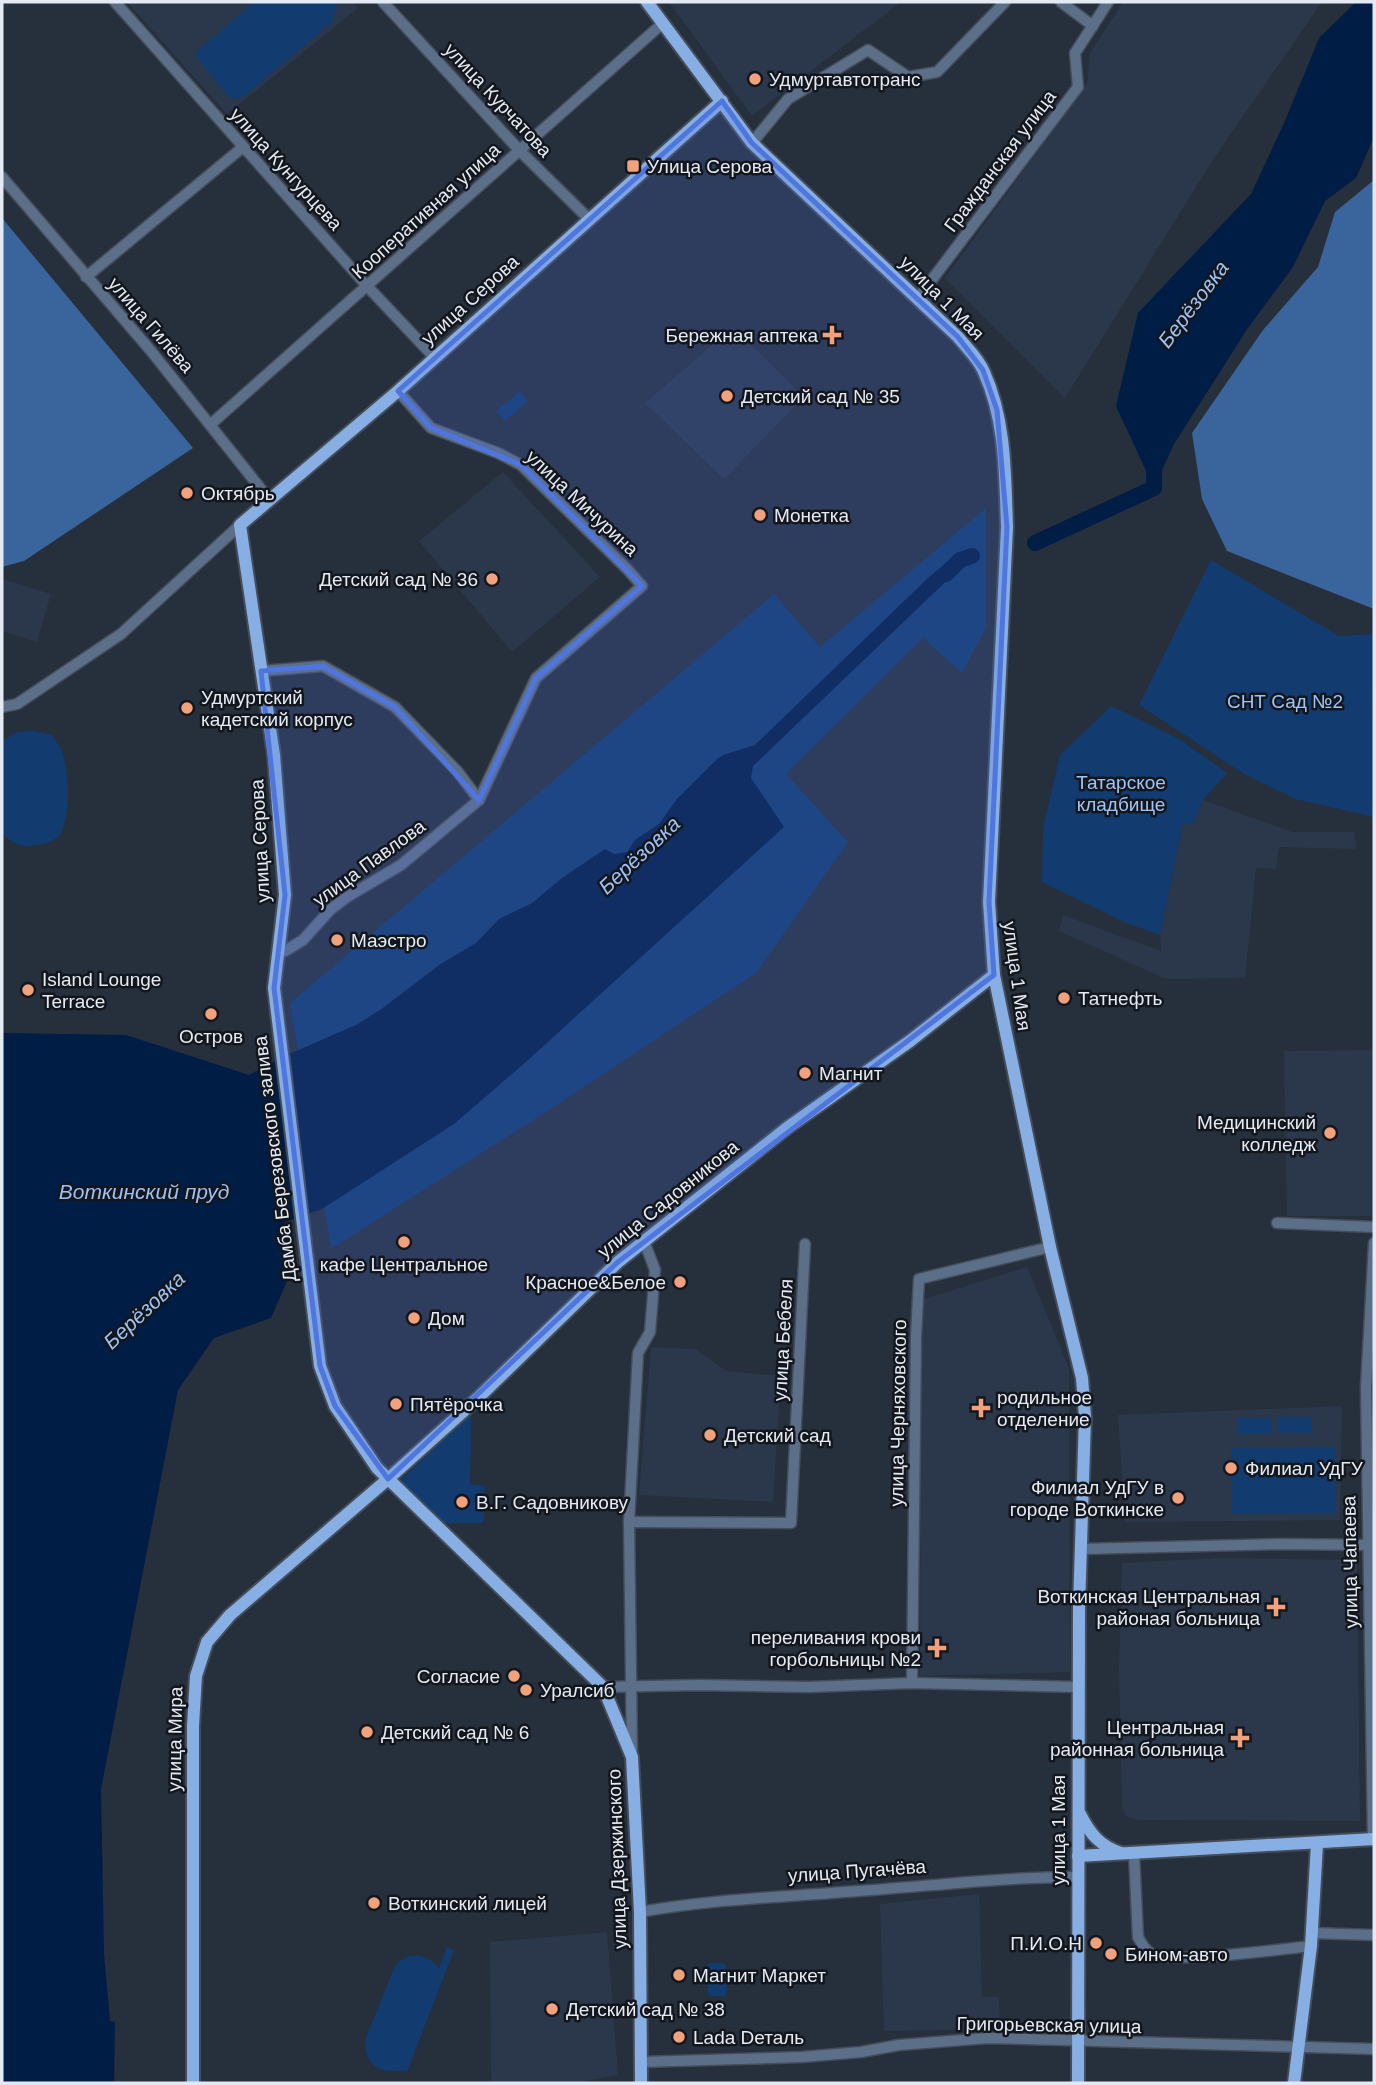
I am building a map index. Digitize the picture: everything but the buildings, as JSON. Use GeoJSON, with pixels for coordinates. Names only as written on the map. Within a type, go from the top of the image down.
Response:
{"type":"FeatureCollection","features":[{"type":"Feature","properties":{"kind":"main road","name":"улица 1 Мая"},"geometry":{"type":"LineString","coordinates":[[647,2],[752,143],[958,337],[983,370],[997,410],[1003,440],[1007,527],[989,912],[994,975],[1050,1247],[1082,1378],[1085,1417],[1078,1687],[1078,2083]]}},
{"type":"Feature","properties":{"kind":"main road","name":"улица Серова"},"geometry":{"type":"LineString","coordinates":[[274,988],[285,895],[274,755],[240,525],[398,391],[722,101]]}},
{"type":"Feature","properties":{"kind":"main road","name":"улица Садовникова"},"geometry":{"type":"LineString","coordinates":[[388,1479],[477,1399],[618,1262],[787,1128],[910,1041],[994,975]]}},
{"type":"Feature","properties":{"kind":"main road","name":"Дамба Березовского залива"},"geometry":{"type":"LineString","coordinates":[[274,988],[320,1366],[335,1406],[377,1468],[388,1479]]}},
{"type":"Feature","properties":{"kind":"main road","name":"улица Дзержинского"},"geometry":{"type":"LineString","coordinates":[[388,1479],[603,1687],[632,1757],[639,1912],[641,2083]]}},
{"type":"Feature","properties":{"kind":"main road","name":"улица Мира"},"geometry":{"type":"LineString","coordinates":[[193,2083],[193,1727],[196,1676],[207,1642],[229,1615],[388,1479]]}},
{"type":"Feature","properties":{"kind":"main road"},"geometry":{"type":"LineString","coordinates":[[1078,1810],[1096,1840],[1110,1849],[1131,1855]]}},
{"type":"Feature","properties":{"kind":"main road"},"geometry":{"type":"LineString","coordinates":[[1078,1856],[1374,1840]]}},
{"type":"Feature","properties":{"kind":"main road"},"geometry":{"type":"LineString","coordinates":[[1294,2083],[1311,1940],[1317,1844]]}},
{"type":"Feature","properties":{"kind":"street","name":"улица Кунгурцева"},"geometry":{"type":"LineString","coordinates":[[116,2],[434,358]]}},
{"type":"Feature","properties":{"kind":"street","name":"улица Курчатова"},"geometry":{"type":"LineString","coordinates":[[383,2],[520,151],[590,220]]}},
{"type":"Feature","properties":{"kind":"street"},"geometry":{"type":"LineString","coordinates":[[752,143],[788,99],[868,50],[908,77],[937,72],[1005,2]]}},
{"type":"Feature","properties":{"kind":"street"},"geometry":{"type":"LineString","coordinates":[[1061,2],[1093,26]]}},
{"type":"Feature","properties":{"kind":"street","name":"Гражданская улица"},"geometry":{"type":"LineString","coordinates":[[918,298],[1078,87],[1075,53],[1108,2]]}},
{"type":"Feature","properties":{"kind":"street","name":"Кооперативная улица"},"geometry":{"type":"LineString","coordinates":[[211,424],[663,23]]}},
{"type":"Feature","properties":{"kind":"street"},"geometry":{"type":"LineString","coordinates":[[86,277],[243,147]]}},
{"type":"Feature","properties":{"kind":"street","name":"улица Гилёва"},"geometry":{"type":"LineString","coordinates":[[2,177],[211,424],[269,499]]}},
{"type":"Feature","properties":{"kind":"street","name":"улица Мичурина"},"geometry":{"type":"LineString","coordinates":[[398,391],[431,428],[522,465],[642,586],[536,678],[529,695]]}},
{"type":"Feature","properties":{"kind":"street","name":"улица Серова"},"geometry":{"type":"LineString","coordinates":[[2,707],[17,704],[121,634],[240,525]]}},
{"type":"Feature","properties":{"kind":"street"},"geometry":{"type":"LineString","coordinates":[[261,671],[323,666],[395,707],[458,772],[479,800]]}},
{"type":"Feature","properties":{"kind":"street","name":"улица Павлова"},"geometry":{"type":"LineString","coordinates":[[279,952],[303,940],[331,909],[401,865],[479,800],[529,695]]}},
{"type":"Feature","properties":{"kind":"street"},"geometry":{"type":"LineString","coordinates":[[1277,1223],[1374,1227]]}},
{"type":"Feature","properties":{"kind":"street"},"geometry":{"type":"LineString","coordinates":[[632,1757],[628,1521],[638,1353],[650,1332],[655,1270],[644,1241]]}},
{"type":"Feature","properties":{"kind":"street","name":"улица Чапаева"},"geometry":{"type":"LineString","coordinates":[[1374,1243],[1366,1387],[1372,1545],[1374,1840]]}},
{"type":"Feature","properties":{"kind":"street","name":"улица Бебеля"},"geometry":{"type":"LineString","coordinates":[[628,1521],[791,1523],[805,1244]]}},
{"type":"Feature","properties":{"kind":"street","name":"улица Черняховского"},"geometry":{"type":"LineString","coordinates":[[912,1683],[919,1279],[1050,1247]]}},
{"type":"Feature","properties":{"kind":"street"},"geometry":{"type":"LineString","coordinates":[[1080,1549],[1279,1544],[1372,1545]]}},
{"type":"Feature","properties":{"kind":"street"},"geometry":{"type":"LineString","coordinates":[[603,1687],[810,1687],[912,1683],[1078,1687]]}},
{"type":"Feature","properties":{"kind":"street"},"geometry":{"type":"LineString","coordinates":[[1131,1855],[1138,1937],[1151,1954],[1180,1958],[1311,1940],[1374,1935]]}},
{"type":"Feature","properties":{"kind":"street","name":"улица Пугачёва"},"geometry":{"type":"LineString","coordinates":[[639,1912],[692,1903],[918,1885],[1077,1877]]}},
{"type":"Feature","properties":{"kind":"street","name":"Григорьевская улица"},"geometry":{"type":"LineString","coordinates":[[641,2062],[802,2057],[988,2038],[1374,2049]]}},
{"type":"Feature","properties":{"kind":"highlighted area"},"geometry":{"type":"Polygon","coordinates":[[[722,101],[752,143],[958,337],[983,370],[997,410],[1007,527],[989,902],[994,975],[618,1262],[388,1479],[335,1406],[320,1366],[274,988],[285,895],[261,671],[323,666],[395,707],[479,800],[536,678],[642,586],[521,465],[431,428],[398,391],[722,101]]]}},
{"type":"Feature","properties":{"kind":"shaded area"},"geometry":{"type":"Polygon","coordinates":[[[127,2],[353,2],[358,8],[227,114],[127,2]]]}},
{"type":"Feature","properties":{"kind":"shaded area"},"geometry":{"type":"Polygon","coordinates":[[[669,2],[901,2],[752,116],[669,2]]]}},
{"type":"Feature","properties":{"kind":"shaded area"},"geometry":{"type":"Polygon","coordinates":[[[1123,2],[1322,2],[1214,158],[1065,398],[945,278],[1087,84],[1090,53],[1123,2]]]}},
{"type":"Feature","properties":{"kind":"shaded area"},"geometry":{"type":"Polygon","coordinates":[[[1374,180],[1374,609],[1227,551],[1202,499],[1192,433],[1263,330],[1318,267],[1335,212],[1374,180]]]}},
{"type":"Feature","properties":{"kind":"shaded area"},"geometry":{"type":"Polygon","coordinates":[[[2,218],[193,448],[24,561],[2,567],[2,218]]]}},
{"type":"Feature","properties":{"kind":"shaded area"},"geometry":{"type":"Polygon","coordinates":[[[733,327],[804,397],[724,479],[645,403],[733,327]]]}},
{"type":"Feature","properties":{"kind":"shaded area"},"geometry":{"type":"Polygon","coordinates":[[[503,472],[600,577],[512,652],[419,541],[503,472]]]}},
{"type":"Feature","properties":{"kind":"shaded area"},"geometry":{"type":"Polygon","coordinates":[[[2,579],[51,594],[37,642],[2,631],[2,579]]]}},
{"type":"Feature","properties":{"kind":"shaded area"},"geometry":{"type":"Polygon","coordinates":[[[1203,800],[1292,832],[1354,832],[1356,849],[1279,847],[1276,869],[1256,868],[1245,978],[1166,979],[1059,931],[1063,915],[1161,951],[1160,934],[1183,822],[1193,824],[1203,800]]]}},
{"type":"Feature","properties":{"kind":"shaded area","name":"Медицинский колледж"},"geometry":{"type":"Polygon","coordinates":[[[1374,1050],[1374,1216],[1287,1216],[1284,1051],[1374,1050]]]}},
{"type":"Feature","properties":{"kind":"shaded area","name":"Центральная районная больница"},"geometry":{"type":"Polygon","coordinates":[[[1027,1267],[1069,1368],[1070,1672],[920,1676],[921,1300],[1027,1267]]]}},
{"type":"Feature","properties":{"kind":"shaded area","name":"Детский сад"},"geometry":{"type":"Polygon","coordinates":[[[651,1347],[695,1349],[726,1371],[781,1376],[773,1502],[639,1495],[651,1347]]]}},
{"type":"Feature","properties":{"kind":"shaded area","name":"Филиал УдГУ"},"geometry":{"type":"Polygon","coordinates":[[[1342,1406],[1340,1520],[1125,1522],[1118,1415],[1342,1406]]]}},
{"type":"Feature","properties":{"kind":"shaded area","name":"Центральная районная больница"},"geometry":{"type":"Polygon","coordinates":[[[1219,1558],[1357,1560],[1360,1821],[1138,1820],[1126,1816],[1122,1807],[1119,1668],[1122,1563],[1219,1558]]]}},
{"type":"Feature","properties":{"kind":"shaded area"},"geometry":{"type":"Polygon","coordinates":[[[979,1894],[982,1997],[999,1997],[1000,2029],[884,2031],[880,1904],[979,1894]]]}},
{"type":"Feature","properties":{"kind":"shaded area","name":"Детский сад № 38"},"geometry":{"type":"Polygon","coordinates":[[[607,1932],[618,2075],[574,2083],[491,2083],[490,1942],[607,1932]]]}},
{"type":"Feature","properties":{"kind":"green space"},"geometry":{"type":"Polygon","coordinates":[[[254,2],[335,2],[337,7],[332,22],[247,94],[234,100],[194,54],[254,2]]]}},
{"type":"Feature","properties":{"kind":"green space"},"geometry":{"type":"Polygon","coordinates":[[[520,391],[528,401],[505,421],[496,411],[520,391]]]}},
{"type":"Feature","properties":{"kind":"green space"},"geometry":{"type":"Polygon","coordinates":[[[986,508],[986,628],[962,673],[923,638],[786,774],[848,842],[756,973],[552,1108],[331,1249],[290,1003],[774,594],[820,647],[986,508]]]}},
{"type":"Feature","properties":{"kind":"green space","name":"СНТ Сад №2"},"geometry":{"type":"Polygon","coordinates":[[[1211,560],[1339,636],[1374,634],[1374,817],[1295,799],[1244,774],[1139,705],[1211,560]]]}},
{"type":"Feature","properties":{"kind":"green space","name":"Татарское кладбище"},"geometry":{"type":"Polygon","coordinates":[[[1111,706],[1179,739],[1227,773],[1203,800],[1193,824],[1183,823],[1160,935],[1126,923],[1042,882],[1043,828],[1060,755],[1111,706]]]}},
{"type":"Feature","properties":{"kind":"green space"},"geometry":{"type":"Polygon","coordinates":[[[34,731],[52,735],[64,757],[68,793],[66,818],[64,828],[54,840],[34,846],[22,846],[14,843],[2,832],[2,741],[17,732],[34,731]]]}},
{"type":"Feature","properties":{"kind":"green space"},"geometry":{"type":"Polygon","coordinates":[[[471,1413],[470,1484],[485,1486],[483,1523],[444,1523],[400,1481],[471,1413]]]}},
{"type":"Feature","properties":{"kind":"green space"},"geometry":{"type":"Polygon","coordinates":[[[1278,1417],[1312,1417],[1312,1433],[1278,1433],[1278,1417]]]}},
{"type":"Feature","properties":{"kind":"green space"},"geometry":{"type":"Polygon","coordinates":[[[1238,1418],[1272,1418],[1272,1434],[1238,1434],[1238,1418]]]}},
{"type":"Feature","properties":{"kind":"green space"},"geometry":{"type":"Polygon","coordinates":[[[1335,1447],[1336,1513],[1232,1514],[1231,1448],[1335,1447]]]}},
{"type":"Feature","properties":{"kind":"green space"},"geometry":{"type":"Polygon","coordinates":[[[447,1947],[454,1950],[407,2072],[379,2069],[368,2057],[365,2040],[394,1968],[404,1958],[416,1956],[428,1959],[439,1968],[447,1947]]]}},
{"type":"Feature","properties":{"kind":"green space"},"geometry":{"type":"Polygon","coordinates":[[[710,1963],[726,1965],[727,1993],[724,1996],[708,1994],[707,1966],[710,1963]]]}},
{"type":"Feature","properties":{"kind":"water"},"geometry":{"type":"Polygon","coordinates":[[[1356,2],[1374,2],[1374,137],[1356,178],[1325,201],[1293,267],[1248,328],[1174,444],[1154,488],[1116,406],[1138,313],[1251,194],[1319,38],[1356,2]]]}},
{"type":"Feature","properties":{"kind":"water","name":"Воткинский пруд"},"geometry":{"type":"Polygon","coordinates":[[[955,556],[960,560],[961,567],[753,766],[751,778],[784,827],[454,1124],[322,1209],[285,1222],[291,1261],[290,1274],[271,1318],[214,1338],[178,1390],[101,1789],[104,1954],[110,2021],[115,2022],[114,2083],[2,2083],[2,1033],[126,1035],[249,1075],[356,1025],[442,963],[476,943],[499,919],[532,903],[562,878],[605,849],[614,854],[627,852],[635,840],[659,824],[677,799],[717,759],[755,745],[930,576],[955,556]]]}},
{"type":"Feature","properties":{"kind":"waterway","name":"Берёзовка"},"geometry":{"type":"LineString","coordinates":[[1035,543],[1154,488],[1154,466]]}},
{"type":"Feature","properties":{"kind":"waterway","name":"Берёзовка"},"geometry":{"type":"LineString","coordinates":[[946,574],[960,560],[972,556]]}},
{"type":"Feature","properties":{"kind":"place","name":"Удмуртавтотранс"},"geometry":{"type":"Point","coordinates":[755,79]}},
{"type":"Feature","properties":{"kind":"place","name":"Улица Серова"},"geometry":{"type":"Point","coordinates":[633,166]}},
{"type":"Feature","properties":{"kind":"place","name":"Бережная аптека"},"geometry":{"type":"Point","coordinates":[832,335]}},
{"type":"Feature","properties":{"kind":"place","name":"Детский сад № 35"},"geometry":{"type":"Point","coordinates":[727,396]}},
{"type":"Feature","properties":{"kind":"place","name":"Октябрь"},"geometry":{"type":"Point","coordinates":[187,493]}},
{"type":"Feature","properties":{"kind":"place","name":"Монетка"},"geometry":{"type":"Point","coordinates":[760,515]}},
{"type":"Feature","properties":{"kind":"place","name":"Детский сад № 36"},"geometry":{"type":"Point","coordinates":[492,579]}},
{"type":"Feature","properties":{"kind":"place","name":"Удмуртский кадетский корпус"},"geometry":{"type":"Point","coordinates":[187,708]}},
{"type":"Feature","properties":{"kind":"place","name":"Маэстро"},"geometry":{"type":"Point","coordinates":[337,940]}},
{"type":"Feature","properties":{"kind":"place","name":"Island Lounge Terrace"},"geometry":{"type":"Point","coordinates":[28,990]}},
{"type":"Feature","properties":{"kind":"place","name":"Татнефть"},"geometry":{"type":"Point","coordinates":[1064,998]}},
{"type":"Feature","properties":{"kind":"place","name":"Остров"},"geometry":{"type":"Point","coordinates":[211,1014]}},
{"type":"Feature","properties":{"kind":"place","name":"Магнит"},"geometry":{"type":"Point","coordinates":[805,1073]}},
{"type":"Feature","properties":{"kind":"place","name":"Медицинский колледж"},"geometry":{"type":"Point","coordinates":[1330,1133]}},
{"type":"Feature","properties":{"kind":"place","name":"кафе Центральное"},"geometry":{"type":"Point","coordinates":[404,1242]}},
{"type":"Feature","properties":{"kind":"place","name":"Красное&Белое"},"geometry":{"type":"Point","coordinates":[680,1282]}},
{"type":"Feature","properties":{"kind":"place","name":"Дом"},"geometry":{"type":"Point","coordinates":[414,1318]}},
{"type":"Feature","properties":{"kind":"place","name":"Пятёрочка"},"geometry":{"type":"Point","coordinates":[396,1404]}},
{"type":"Feature","properties":{"kind":"place","name":"родильное отделение"},"geometry":{"type":"Point","coordinates":[981,1408]}},
{"type":"Feature","properties":{"kind":"place","name":"Детский сад"},"geometry":{"type":"Point","coordinates":[710,1435]}},
{"type":"Feature","properties":{"kind":"place","name":"Филиал УдГУ"},"geometry":{"type":"Point","coordinates":[1231,1468]}},
{"type":"Feature","properties":{"kind":"place","name":"Филиал УдГУ в городе Воткинске"},"geometry":{"type":"Point","coordinates":[1178,1498]}},
{"type":"Feature","properties":{"kind":"place","name":"В.Г. Садовникову"},"geometry":{"type":"Point","coordinates":[462,1502]}},
{"type":"Feature","properties":{"kind":"place","name":"Воткинская Центральная районая больница"},"geometry":{"type":"Point","coordinates":[1276,1607]}},
{"type":"Feature","properties":{"kind":"place","name":"переливания крови горбольницы №2"},"geometry":{"type":"Point","coordinates":[937,1648]}},
{"type":"Feature","properties":{"kind":"place","name":"Согласие"},"geometry":{"type":"Point","coordinates":[514,1676]}},
{"type":"Feature","properties":{"kind":"place","name":"Уралсиб"},"geometry":{"type":"Point","coordinates":[526,1690]}},
{"type":"Feature","properties":{"kind":"place","name":"Детский сад № 6"},"geometry":{"type":"Point","coordinates":[367,1732]}},
{"type":"Feature","properties":{"kind":"place","name":"Центральная районная больница"},"geometry":{"type":"Point","coordinates":[1240,1738]}},
{"type":"Feature","properties":{"kind":"place","name":"Воткинский лицей"},"geometry":{"type":"Point","coordinates":[374,1903]}},
{"type":"Feature","properties":{"kind":"place","name":"П.И.О.Н"},"geometry":{"type":"Point","coordinates":[1096,1943]}},
{"type":"Feature","properties":{"kind":"place","name":"Бином-авто"},"geometry":{"type":"Point","coordinates":[1111,1954]}},
{"type":"Feature","properties":{"kind":"place","name":"Магнит Маркет"},"geometry":{"type":"Point","coordinates":[679,1975]}},
{"type":"Feature","properties":{"kind":"place","name":"Детский сад № 38"},"geometry":{"type":"Point","coordinates":[552,2009]}},
{"type":"Feature","properties":{"kind":"place","name":"Lada Dеталь"},"geometry":{"type":"Point","coordinates":[679,2037]}}]}
